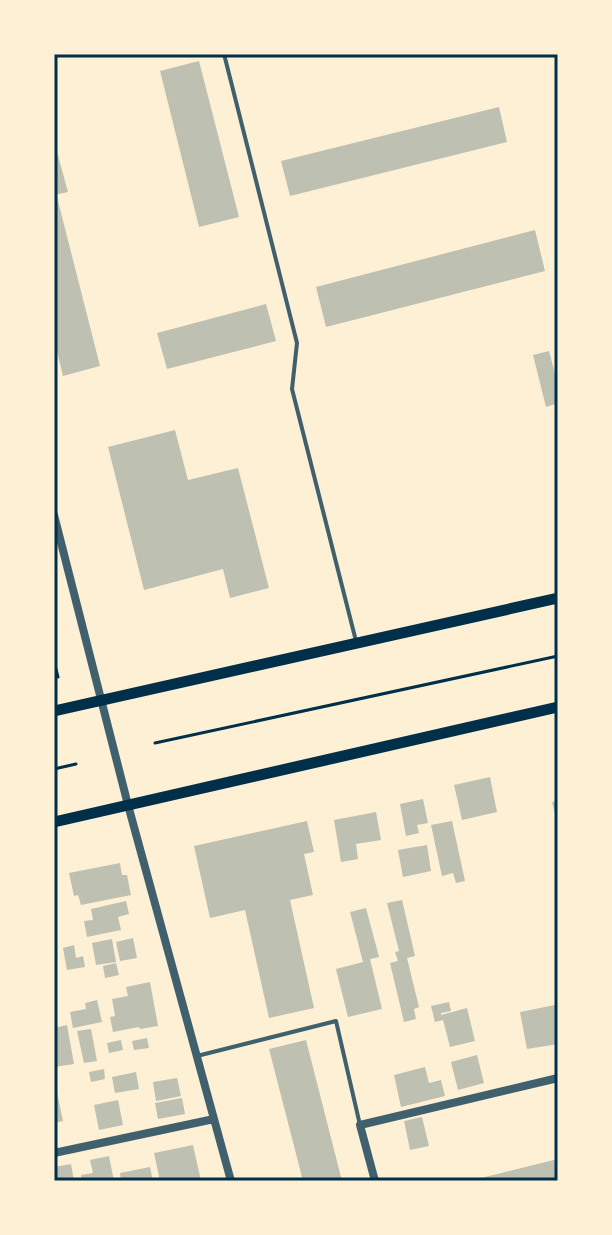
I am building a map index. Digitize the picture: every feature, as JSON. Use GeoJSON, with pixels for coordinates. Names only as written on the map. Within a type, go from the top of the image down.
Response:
{"type":"FeatureCollection","features":[{"type":"Feature","properties":{"kind":"main road"},"geometry":{"type":"LineString","coordinates":[[54,711],[558,598]]}},
{"type":"Feature","properties":{"kind":"main road"},"geometry":{"type":"LineString","coordinates":[[54,822],[558,707]]}},
{"type":"Feature","properties":{"kind":"street"},"geometry":{"type":"LineString","coordinates":[[54,515],[128,805],[231,1181]]}},
{"type":"Feature","properties":{"kind":"street"},"geometry":{"type":"LineString","coordinates":[[375,1181],[360,1125],[558,1078]]}},
{"type":"Feature","properties":{"kind":"street"},"geometry":{"type":"LineString","coordinates":[[54,1153],[214,1119]]}},
{"type":"Feature","properties":{"kind":"lane"},"geometry":{"type":"LineString","coordinates":[[224,54],[297,343],[292,389],[356,643]]}},
{"type":"Feature","properties":{"kind":"lane"},"geometry":{"type":"LineString","coordinates":[[197,1056],[336,1021],[360,1125]]}},
{"type":"Feature","properties":{"kind":"path"},"geometry":{"type":"LineString","coordinates":[[155,743],[558,656]]}},
{"type":"Feature","properties":{"kind":"path"},"geometry":{"type":"LineString","coordinates":[[54,661],[58,677]]}},
{"type":"Feature","properties":{"kind":"path"},"geometry":{"type":"LineString","coordinates":[[54,769],[76,764]]}},
{"type":"Feature","properties":{"kind":"building"},"geometry":{"type":"Polygon","coordinates":[[[199,61],[239,217],[199,227],[160,71],[199,61]]]}},
{"type":"Feature","properties":{"kind":"building"},"geometry":{"type":"Polygon","coordinates":[[[499,107],[507,142],[290,196],[281,161],[499,107]]]}},
{"type":"Feature","properties":{"kind":"building"},"geometry":{"type":"Polygon","coordinates":[[[54,141],[68,192],[54,195],[54,141]]]}},
{"type":"Feature","properties":{"kind":"building"},"geometry":{"type":"Polygon","coordinates":[[[54,197],[57,197],[100,366],[63,376],[54,339],[54,197]]]}},
{"type":"Feature","properties":{"kind":"building"},"geometry":{"type":"Polygon","coordinates":[[[535,230],[545,271],[326,327],[316,287],[535,230]]]}},
{"type":"Feature","properties":{"kind":"building"},"geometry":{"type":"Polygon","coordinates":[[[266,304],[276,341],[167,369],[157,333],[266,304]]]}},
{"type":"Feature","properties":{"kind":"building"},"geometry":{"type":"Polygon","coordinates":[[[549,351],[558,385],[558,403],[546,407],[533,355],[549,351]]]}},
{"type":"Feature","properties":{"kind":"building"},"geometry":{"type":"Polygon","coordinates":[[[175,430],[188,480],[238,468],[269,588],[230,598],[223,569],[144,590],[108,447],[175,430]]]}},
{"type":"Feature","properties":{"kind":"building"},"geometry":{"type":"Polygon","coordinates":[[[490,777],[497,812],[462,820],[454,785],[490,777]]]}},
{"type":"Feature","properties":{"kind":"building"},"geometry":{"type":"Polygon","coordinates":[[[423,799],[428,823],[417,825],[419,833],[406,836],[400,804],[423,799]]]}},
{"type":"Feature","properties":{"kind":"building"},"geometry":{"type":"Polygon","coordinates":[[[558,801],[558,822],[557,822],[552,802],[558,801]]]}},
{"type":"Feature","properties":{"kind":"building"},"geometry":{"type":"Polygon","coordinates":[[[376,812],[381,840],[356,844],[358,859],[341,862],[334,820],[376,812]]]}},
{"type":"Feature","properties":{"kind":"building"},"geometry":{"type":"Polygon","coordinates":[[[307,821],[314,852],[304,854],[313,895],[290,900],[314,1008],[269,1018],[245,910],[210,918],[194,846],[307,821]]]}},
{"type":"Feature","properties":{"kind":"building"},"geometry":{"type":"Polygon","coordinates":[[[452,821],[465,881],[456,883],[453,873],[442,876],[431,825],[452,821]]]}},
{"type":"Feature","properties":{"kind":"building"},"geometry":{"type":"Polygon","coordinates":[[[427,845],[431,871],[403,877],[398,850],[427,845]]]}},
{"type":"Feature","properties":{"kind":"building"},"geometry":{"type":"Polygon","coordinates":[[[120,863],[122,875],[127,875],[131,895],[81,905],[78,895],[74,896],[69,873],[120,863]]]}},
{"type":"Feature","properties":{"kind":"building"},"geometry":{"type":"Polygon","coordinates":[[[402,900],[415,956],[407,958],[419,1007],[414,1009],[416,1019],[404,1022],[390,963],[398,961],[395,952],[399,951],[387,903],[402,900]]]}},
{"type":"Feature","properties":{"kind":"building"},"geometry":{"type":"Polygon","coordinates":[[[126,901],[129,914],[118,917],[121,930],[87,937],[84,921],[93,920],[91,909],[126,901]]]}},
{"type":"Feature","properties":{"kind":"building"},"geometry":{"type":"Polygon","coordinates":[[[366,908],[379,957],[370,959],[382,1009],[348,1017],[336,969],[363,962],[350,912],[366,908]]]}},
{"type":"Feature","properties":{"kind":"building"},"geometry":{"type":"Polygon","coordinates":[[[133,938],[137,958],[120,961],[116,942],[133,938]]]}},
{"type":"Feature","properties":{"kind":"building"},"geometry":{"type":"Polygon","coordinates":[[[112,939],[116,962],[96,965],[92,943],[112,939]]]}},
{"type":"Feature","properties":{"kind":"building"},"geometry":{"type":"Polygon","coordinates":[[[74,945],[76,958],[83,956],[85,967],[67,970],[63,948],[74,945]]]}},
{"type":"Feature","properties":{"kind":"building"},"geometry":{"type":"Polygon","coordinates":[[[116,963],[119,975],[105,978],[103,966],[116,963]]]}},
{"type":"Feature","properties":{"kind":"building"},"geometry":{"type":"Polygon","coordinates":[[[150,982],[158,1026],[113,1032],[110,1017],[115,1016],[112,999],[128,996],[126,987],[150,982]]]}},
{"type":"Feature","properties":{"kind":"building"},"geometry":{"type":"Polygon","coordinates":[[[97,1000],[102,1022],[73,1028],[70,1012],[86,1009],[85,1003],[97,1000]]]}},
{"type":"Feature","properties":{"kind":"building"},"geometry":{"type":"Polygon","coordinates":[[[449,1002],[451,1011],[441,1015],[467,1008],[475,1041],[450,1047],[443,1020],[435,1022],[431,1006],[449,1002]]]}},
{"type":"Feature","properties":{"kind":"building"},"geometry":{"type":"Polygon","coordinates":[[[555,1005],[558,1044],[527,1049],[520,1012],[555,1005]]]}},
{"type":"Feature","properties":{"kind":"building"},"geometry":{"type":"Polygon","coordinates":[[[67,1025],[74,1064],[54,1067],[54,1028],[67,1025]]]}},
{"type":"Feature","properties":{"kind":"building"},"geometry":{"type":"Polygon","coordinates":[[[91,1029],[97,1061],[84,1063],[77,1031],[91,1029]]]}},
{"type":"Feature","properties":{"kind":"building"},"geometry":{"type":"Polygon","coordinates":[[[147,1038],[149,1048],[134,1050],[132,1041],[147,1038]]]}},
{"type":"Feature","properties":{"kind":"building"},"geometry":{"type":"Polygon","coordinates":[[[121,1040],[123,1050],[109,1053],[107,1043],[121,1040]]]}},
{"type":"Feature","properties":{"kind":"building"},"geometry":{"type":"Polygon","coordinates":[[[306,1040],[342,1181],[303,1181],[269,1049],[306,1040]]]}},
{"type":"Feature","properties":{"kind":"building"},"geometry":{"type":"Polygon","coordinates":[[[477,1055],[484,1083],[458,1090],[451,1062],[477,1055]]]}},
{"type":"Feature","properties":{"kind":"building"},"geometry":{"type":"Polygon","coordinates":[[[425,1067],[429,1083],[441,1080],[445,1096],[401,1107],[394,1075],[425,1067]]]}},
{"type":"Feature","properties":{"kind":"building"},"geometry":{"type":"Polygon","coordinates":[[[104,1069],[105,1079],[91,1082],[89,1072],[104,1069]]]}},
{"type":"Feature","properties":{"kind":"building"},"geometry":{"type":"Polygon","coordinates":[[[136,1072],[139,1089],[115,1093],[112,1077],[136,1072]]]}},
{"type":"Feature","properties":{"kind":"building"},"geometry":{"type":"Polygon","coordinates":[[[177,1078],[181,1096],[156,1101],[153,1082],[177,1078]]]}},
{"type":"Feature","properties":{"kind":"building"},"geometry":{"type":"Polygon","coordinates":[[[54,1083],[63,1121],[54,1123],[54,1083]]]}},
{"type":"Feature","properties":{"kind":"building"},"geometry":{"type":"Polygon","coordinates":[[[182,1098],[185,1114],[158,1119],[155,1103],[182,1098]]]}},
{"type":"Feature","properties":{"kind":"building"},"geometry":{"type":"Polygon","coordinates":[[[118,1100],[123,1125],[99,1130],[94,1105],[118,1100]]]}},
{"type":"Feature","properties":{"kind":"building"},"geometry":{"type":"Polygon","coordinates":[[[422,1117],[429,1146],[410,1150],[404,1121],[422,1117]]]}},
{"type":"Feature","properties":{"kind":"building"},"geometry":{"type":"Polygon","coordinates":[[[193,1145],[201,1181],[160,1181],[154,1153],[193,1145]]]}},
{"type":"Feature","properties":{"kind":"building"},"geometry":{"type":"Polygon","coordinates":[[[109,1156],[114,1181],[82,1181],[81,1175],[93,1173],[90,1160],[109,1156]]]}},
{"type":"Feature","properties":{"kind":"building"},"geometry":{"type":"Polygon","coordinates":[[[558,1159],[558,1181],[473,1181],[473,1180],[558,1159]]]}},
{"type":"Feature","properties":{"kind":"building"},"geometry":{"type":"Polygon","coordinates":[[[71,1164],[74,1181],[54,1181],[54,1167],[71,1164]]]}},
{"type":"Feature","properties":{"kind":"building"},"geometry":{"type":"Polygon","coordinates":[[[150,1167],[153,1181],[121,1181],[120,1173],[150,1167]]]}}]}
